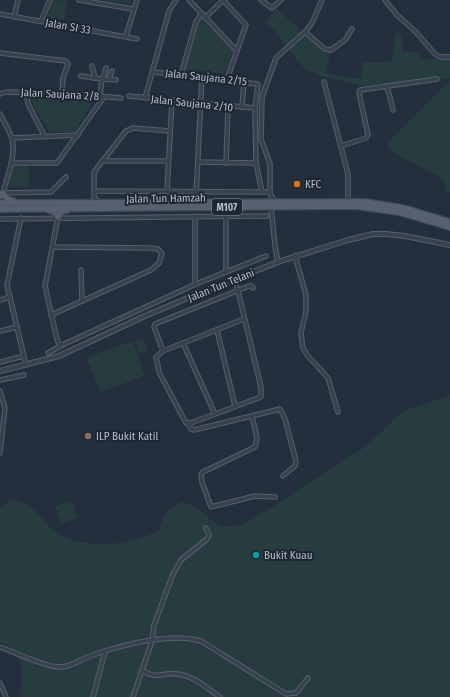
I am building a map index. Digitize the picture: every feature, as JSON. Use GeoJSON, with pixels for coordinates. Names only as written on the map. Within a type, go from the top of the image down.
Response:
{"type":"FeatureCollection","features":[{"type":"Feature","properties":{"kind":"main road"},"geometry":{"type":"LineString","coordinates":[[1,194],[10,200],[42,203]]}},
{"type":"Feature","properties":{"kind":"main road","name":"Jalan Tun Hamzah"},"geometry":{"type":"LineString","coordinates":[[0,206],[28,209],[82,208],[190,202],[372,202],[403,208],[450,222]]}},
{"type":"Feature","properties":{"kind":"main road","name":"Jalan Tun Hamzah"},"geometry":{"type":"LineString","coordinates":[[0,206],[42,203],[87,204],[102,206],[367,207],[399,212],[450,227]]}},
{"type":"Feature","properties":{"kind":"main road"},"geometry":{"type":"LineString","coordinates":[[28,209],[54,211],[58,217],[64,210],[102,206]]}},
{"type":"Feature","properties":{"kind":"street"},"geometry":{"type":"LineString","coordinates":[[14,17],[18,0]]}},
{"type":"Feature","properties":{"kind":"street"},"geometry":{"type":"LineString","coordinates":[[41,22],[50,0]]}},
{"type":"Feature","properties":{"kind":"street"},"geometry":{"type":"LineString","coordinates":[[79,0],[133,9]]}},
{"type":"Feature","properties":{"kind":"street"},"geometry":{"type":"LineString","coordinates":[[126,36],[137,0]]}},
{"type":"Feature","properties":{"kind":"street"},"geometry":{"type":"LineString","coordinates":[[144,98],[170,11],[176,0]]}},
{"type":"Feature","properties":{"kind":"street"},"geometry":{"type":"LineString","coordinates":[[189,0],[200,14],[236,50]]}},
{"type":"Feature","properties":{"kind":"street"},"geometry":{"type":"LineString","coordinates":[[205,18],[223,0],[246,25],[227,79]]}},
{"type":"Feature","properties":{"kind":"street"},"geometry":{"type":"LineString","coordinates":[[262,0],[272,8],[281,0]]}},
{"type":"Feature","properties":{"kind":"street"},"geometry":{"type":"LineString","coordinates":[[264,202],[270,193],[270,164],[260,139],[262,97],[278,54],[305,32],[312,23],[322,0]]}},
{"type":"Feature","properties":{"kind":"street"},"geometry":{"type":"LineString","coordinates":[[384,0],[397,16],[415,31],[435,54],[440,57],[450,57]]}},
{"type":"Feature","properties":{"kind":"street","name":"Jalan SI 33"},"geometry":{"type":"LineString","coordinates":[[0,14],[137,39]]}},
{"type":"Feature","properties":{"kind":"street"},"geometry":{"type":"LineString","coordinates":[[181,75],[197,19],[200,14]]}},
{"type":"Feature","properties":{"kind":"street"},"geometry":{"type":"LineString","coordinates":[[305,32],[326,49],[331,50],[345,40],[352,29]]}},
{"type":"Feature","properties":{"kind":"street"},"geometry":{"type":"LineString","coordinates":[[0,53],[66,61],[68,64],[63,78],[62,93]]}},
{"type":"Feature","properties":{"kind":"street"},"geometry":{"type":"LineString","coordinates":[[92,66],[94,78]]}},
{"type":"Feature","properties":{"kind":"street"},"geometry":{"type":"LineString","coordinates":[[11,163],[57,163],[78,135],[102,96],[103,79],[106,68]]}},
{"type":"Feature","properties":{"kind":"street"},"geometry":{"type":"LineString","coordinates":[[110,79],[112,71]]}},
{"type":"Feature","properties":{"kind":"street","name":"Jalan Saujana 2/15"},"geometry":{"type":"LineString","coordinates":[[153,72],[244,81],[259,85]]}},
{"type":"Feature","properties":{"kind":"street"},"geometry":{"type":"LineString","coordinates":[[81,76],[116,80]]}},
{"type":"Feature","properties":{"kind":"street"},"geometry":{"type":"LineString","coordinates":[[190,202],[196,194],[202,77]]}},
{"type":"Feature","properties":{"kind":"street"},"geometry":{"type":"LineString","coordinates":[[341,146],[366,138],[368,135],[360,90],[437,79]]}},
{"type":"Feature","properties":{"kind":"street"},"geometry":{"type":"LineString","coordinates":[[242,107],[244,81]]}},
{"type":"Feature","properties":{"kind":"street"},"geometry":{"type":"LineString","coordinates":[[324,82],[348,174],[348,202]]}},
{"type":"Feature","properties":{"kind":"street"},"geometry":{"type":"LineString","coordinates":[[262,192],[256,163],[255,108],[259,85],[266,85]]}},
{"type":"Feature","properties":{"kind":"street"},"geometry":{"type":"LineString","coordinates":[[387,86],[393,110]]}},
{"type":"Feature","properties":{"kind":"street"},"geometry":{"type":"LineString","coordinates":[[26,92],[28,104],[45,137]]}},
{"type":"Feature","properties":{"kind":"street","name":"Jalan Saujana 2/8"},"geometry":{"type":"LineString","coordinates":[[0,94],[26,92],[62,93],[121,98]]}},
{"type":"Feature","properties":{"kind":"street","name":"Jalan Saujana 2/10"},"geometry":{"type":"LineString","coordinates":[[129,96],[228,107],[255,108]]}},
{"type":"Feature","properties":{"kind":"street"},"geometry":{"type":"LineString","coordinates":[[167,192],[172,101]]}},
{"type":"Feature","properties":{"kind":"street"},"geometry":{"type":"LineString","coordinates":[[226,162],[228,107]]}},
{"type":"Feature","properties":{"kind":"street"},"geometry":{"type":"LineString","coordinates":[[0,114],[12,138],[11,163],[1,194],[0,206]]}},
{"type":"Feature","properties":{"kind":"street"},"geometry":{"type":"LineString","coordinates":[[102,206],[94,197],[94,172],[128,129],[170,131]]}},
{"type":"Feature","properties":{"kind":"street"},"geometry":{"type":"LineString","coordinates":[[12,138],[78,135]]}},
{"type":"Feature","properties":{"kind":"street"},"geometry":{"type":"LineString","coordinates":[[102,161],[168,161]]}},
{"type":"Feature","properties":{"kind":"street"},"geometry":{"type":"LineString","coordinates":[[198,162],[256,163]]}},
{"type":"Feature","properties":{"kind":"street"},"geometry":{"type":"LineString","coordinates":[[1,194],[51,192],[66,177]]}},
{"type":"Feature","properties":{"kind":"street"},"geometry":{"type":"LineString","coordinates":[[94,191],[196,194],[262,192],[270,193],[276,201]]}},
{"type":"Feature","properties":{"kind":"street"},"geometry":{"type":"LineString","coordinates":[[196,194],[202,202]]}},
{"type":"Feature","properties":{"kind":"street"},"geometry":{"type":"LineString","coordinates":[[87,204],[94,197]]}},
{"type":"Feature","properties":{"kind":"street"},"geometry":{"type":"LineString","coordinates":[[271,207],[278,262]]}},
{"type":"Feature","properties":{"kind":"street"},"geometry":{"type":"LineString","coordinates":[[195,216],[195,284]]}},
{"type":"Feature","properties":{"kind":"street"},"geometry":{"type":"LineString","coordinates":[[226,216],[226,272]]}},
{"type":"Feature","properties":{"kind":"street"},"geometry":{"type":"LineString","coordinates":[[0,219],[58,217],[267,216]]}},
{"type":"Feature","properties":{"kind":"street"},"geometry":{"type":"LineString","coordinates":[[58,217],[54,247],[45,286],[58,342],[62,345]]}},
{"type":"Feature","properties":{"kind":"street"},"geometry":{"type":"LineString","coordinates":[[21,218],[8,282],[10,297],[26,365]]}},
{"type":"Feature","properties":{"kind":"street","name":"Jalan Tun Telani"},"geometry":{"type":"LineString","coordinates":[[0,371],[59,356],[145,316],[234,279],[295,256],[348,240],[373,234],[405,236],[450,245]]}},
{"type":"Feature","properties":{"kind":"street"},"geometry":{"type":"LineString","coordinates":[[51,315],[155,267],[161,261],[161,251],[150,248],[54,247]]}},
{"type":"Feature","properties":{"kind":"street"},"geometry":{"type":"LineString","coordinates":[[48,353],[62,345],[195,284],[266,256]]}},
{"type":"Feature","properties":{"kind":"street"},"geometry":{"type":"LineString","coordinates":[[295,256],[306,295],[306,311],[301,333],[304,348],[308,356],[328,378],[338,412]]}},
{"type":"Feature","properties":{"kind":"street"},"geometry":{"type":"LineString","coordinates":[[81,270],[82,301]]}},
{"type":"Feature","properties":{"kind":"street"},"geometry":{"type":"LineString","coordinates":[[188,424],[259,398],[262,394],[234,279]]}},
{"type":"Feature","properties":{"kind":"street"},"geometry":{"type":"LineString","coordinates":[[163,352],[154,327],[155,324],[238,291],[252,286],[253,288]]}},
{"type":"Feature","properties":{"kind":"street"},"geometry":{"type":"LineString","coordinates":[[0,300],[10,297]]}},
{"type":"Feature","properties":{"kind":"street"},"geometry":{"type":"LineString","coordinates":[[244,319],[163,352],[156,357],[156,366],[183,419],[191,429],[194,430],[277,409],[283,413],[296,461],[295,466],[283,476]]}},
{"type":"Feature","properties":{"kind":"street"},"geometry":{"type":"LineString","coordinates":[[0,331],[17,327]]}},
{"type":"Feature","properties":{"kind":"street"},"geometry":{"type":"LineString","coordinates":[[216,330],[235,406]]}},
{"type":"Feature","properties":{"kind":"street"},"geometry":{"type":"LineString","coordinates":[[183,343],[215,414]]}},
{"type":"Feature","properties":{"kind":"street"},"geometry":{"type":"LineString","coordinates":[[0,362],[24,356]]}},
{"type":"Feature","properties":{"kind":"street"},"geometry":{"type":"LineString","coordinates":[[0,380],[24,375]]}},
{"type":"Feature","properties":{"kind":"street"},"geometry":{"type":"LineString","coordinates":[[0,391],[5,408],[0,453]]}},
{"type":"Feature","properties":{"kind":"street"},"geometry":{"type":"LineString","coordinates":[[0,409],[5,408]]}},
{"type":"Feature","properties":{"kind":"street"},"geometry":{"type":"LineString","coordinates":[[252,416],[257,438],[255,447],[203,472],[201,474],[202,482],[211,507],[254,496],[274,497]]}},
{"type":"Feature","properties":{"kind":"street"},"geometry":{"type":"LineString","coordinates":[[133,697],[152,641],[154,625],[173,574],[182,560],[207,539],[209,535],[206,528]]}},
{"type":"Feature","properties":{"kind":"street"},"geometry":{"type":"LineString","coordinates":[[0,647],[58,667],[73,664],[105,652],[152,641],[184,638],[201,641],[286,694],[296,693],[308,678]]}},
{"type":"Feature","properties":{"kind":"street"},"geometry":{"type":"LineString","coordinates":[[93,697],[105,652]]}},
{"type":"Feature","properties":{"kind":"street"},"geometry":{"type":"LineString","coordinates":[[142,670],[152,676],[177,673],[193,678],[220,697]]}},
{"type":"Feature","properties":{"kind":"street"},"geometry":{"type":"LineString","coordinates":[[0,682],[6,697]]}},
{"type":"Feature","properties":{"kind":"green space"},"geometry":{"type":"Polygon","coordinates":[[[53,0],[67,1],[64,20],[46,18],[53,0]]]}},
{"type":"Feature","properties":{"kind":"green space"},"geometry":{"type":"Polygon","coordinates":[[[101,0],[132,0],[130,4],[101,0]]]}},
{"type":"Feature","properties":{"kind":"green space"},"geometry":{"type":"Polygon","coordinates":[[[277,9],[324,51],[331,52],[325,73],[360,79],[363,62],[376,63],[391,61],[396,32],[402,34],[403,52],[420,52],[422,59],[450,59],[450,78],[363,86],[321,76],[306,70],[266,21],[277,9]]]}},
{"type":"Feature","properties":{"kind":"green space"},"geometry":{"type":"Polygon","coordinates":[[[200,18],[233,50],[225,74],[184,69],[200,18]]]}},
{"type":"Feature","properties":{"kind":"green space"},"geometry":{"type":"Polygon","coordinates":[[[450,80],[450,192],[446,192],[443,179],[393,152],[386,144],[450,80]]]}},
{"type":"Feature","properties":{"kind":"green space"},"geometry":{"type":"Polygon","coordinates":[[[29,95],[96,97],[75,132],[49,132],[29,95]]]}},
{"type":"Feature","properties":{"kind":"green space"},"geometry":{"type":"Polygon","coordinates":[[[13,166],[29,166],[29,187],[7,187],[13,166]]]}},
{"type":"Feature","properties":{"kind":"green space"},"geometry":{"type":"Polygon","coordinates":[[[143,338],[148,351],[139,354],[135,341],[143,338]]]}},
{"type":"Feature","properties":{"kind":"green space"},"geometry":{"type":"Polygon","coordinates":[[[133,341],[145,376],[100,392],[87,357],[133,341]]]}},
{"type":"Feature","properties":{"kind":"green space"},"geometry":{"type":"Polygon","coordinates":[[[450,395],[450,697],[20,697],[22,672],[19,658],[15,652],[0,642],[0,508],[5,504],[10,501],[17,500],[24,503],[31,507],[49,527],[61,536],[86,543],[98,544],[122,543],[158,531],[166,514],[182,502],[195,507],[218,525],[229,527],[245,524],[365,447],[404,411],[450,395]]]}},
{"type":"Feature","properties":{"kind":"green space"},"geometry":{"type":"Polygon","coordinates":[[[72,501],[78,518],[61,523],[55,506],[72,501]]]}},
{"type":"Feature","properties":{"kind":"place","name":"KFC"},"geometry":{"type":"Point","coordinates":[297,184]}},
{"type":"Feature","properties":{"kind":"place","name":"ILP Bukit Katil"},"geometry":{"type":"Point","coordinates":[88,436]}},
{"type":"Feature","properties":{"kind":"place","name":"Bukit Kuau"},"geometry":{"type":"Point","coordinates":[256,555]}}]}
